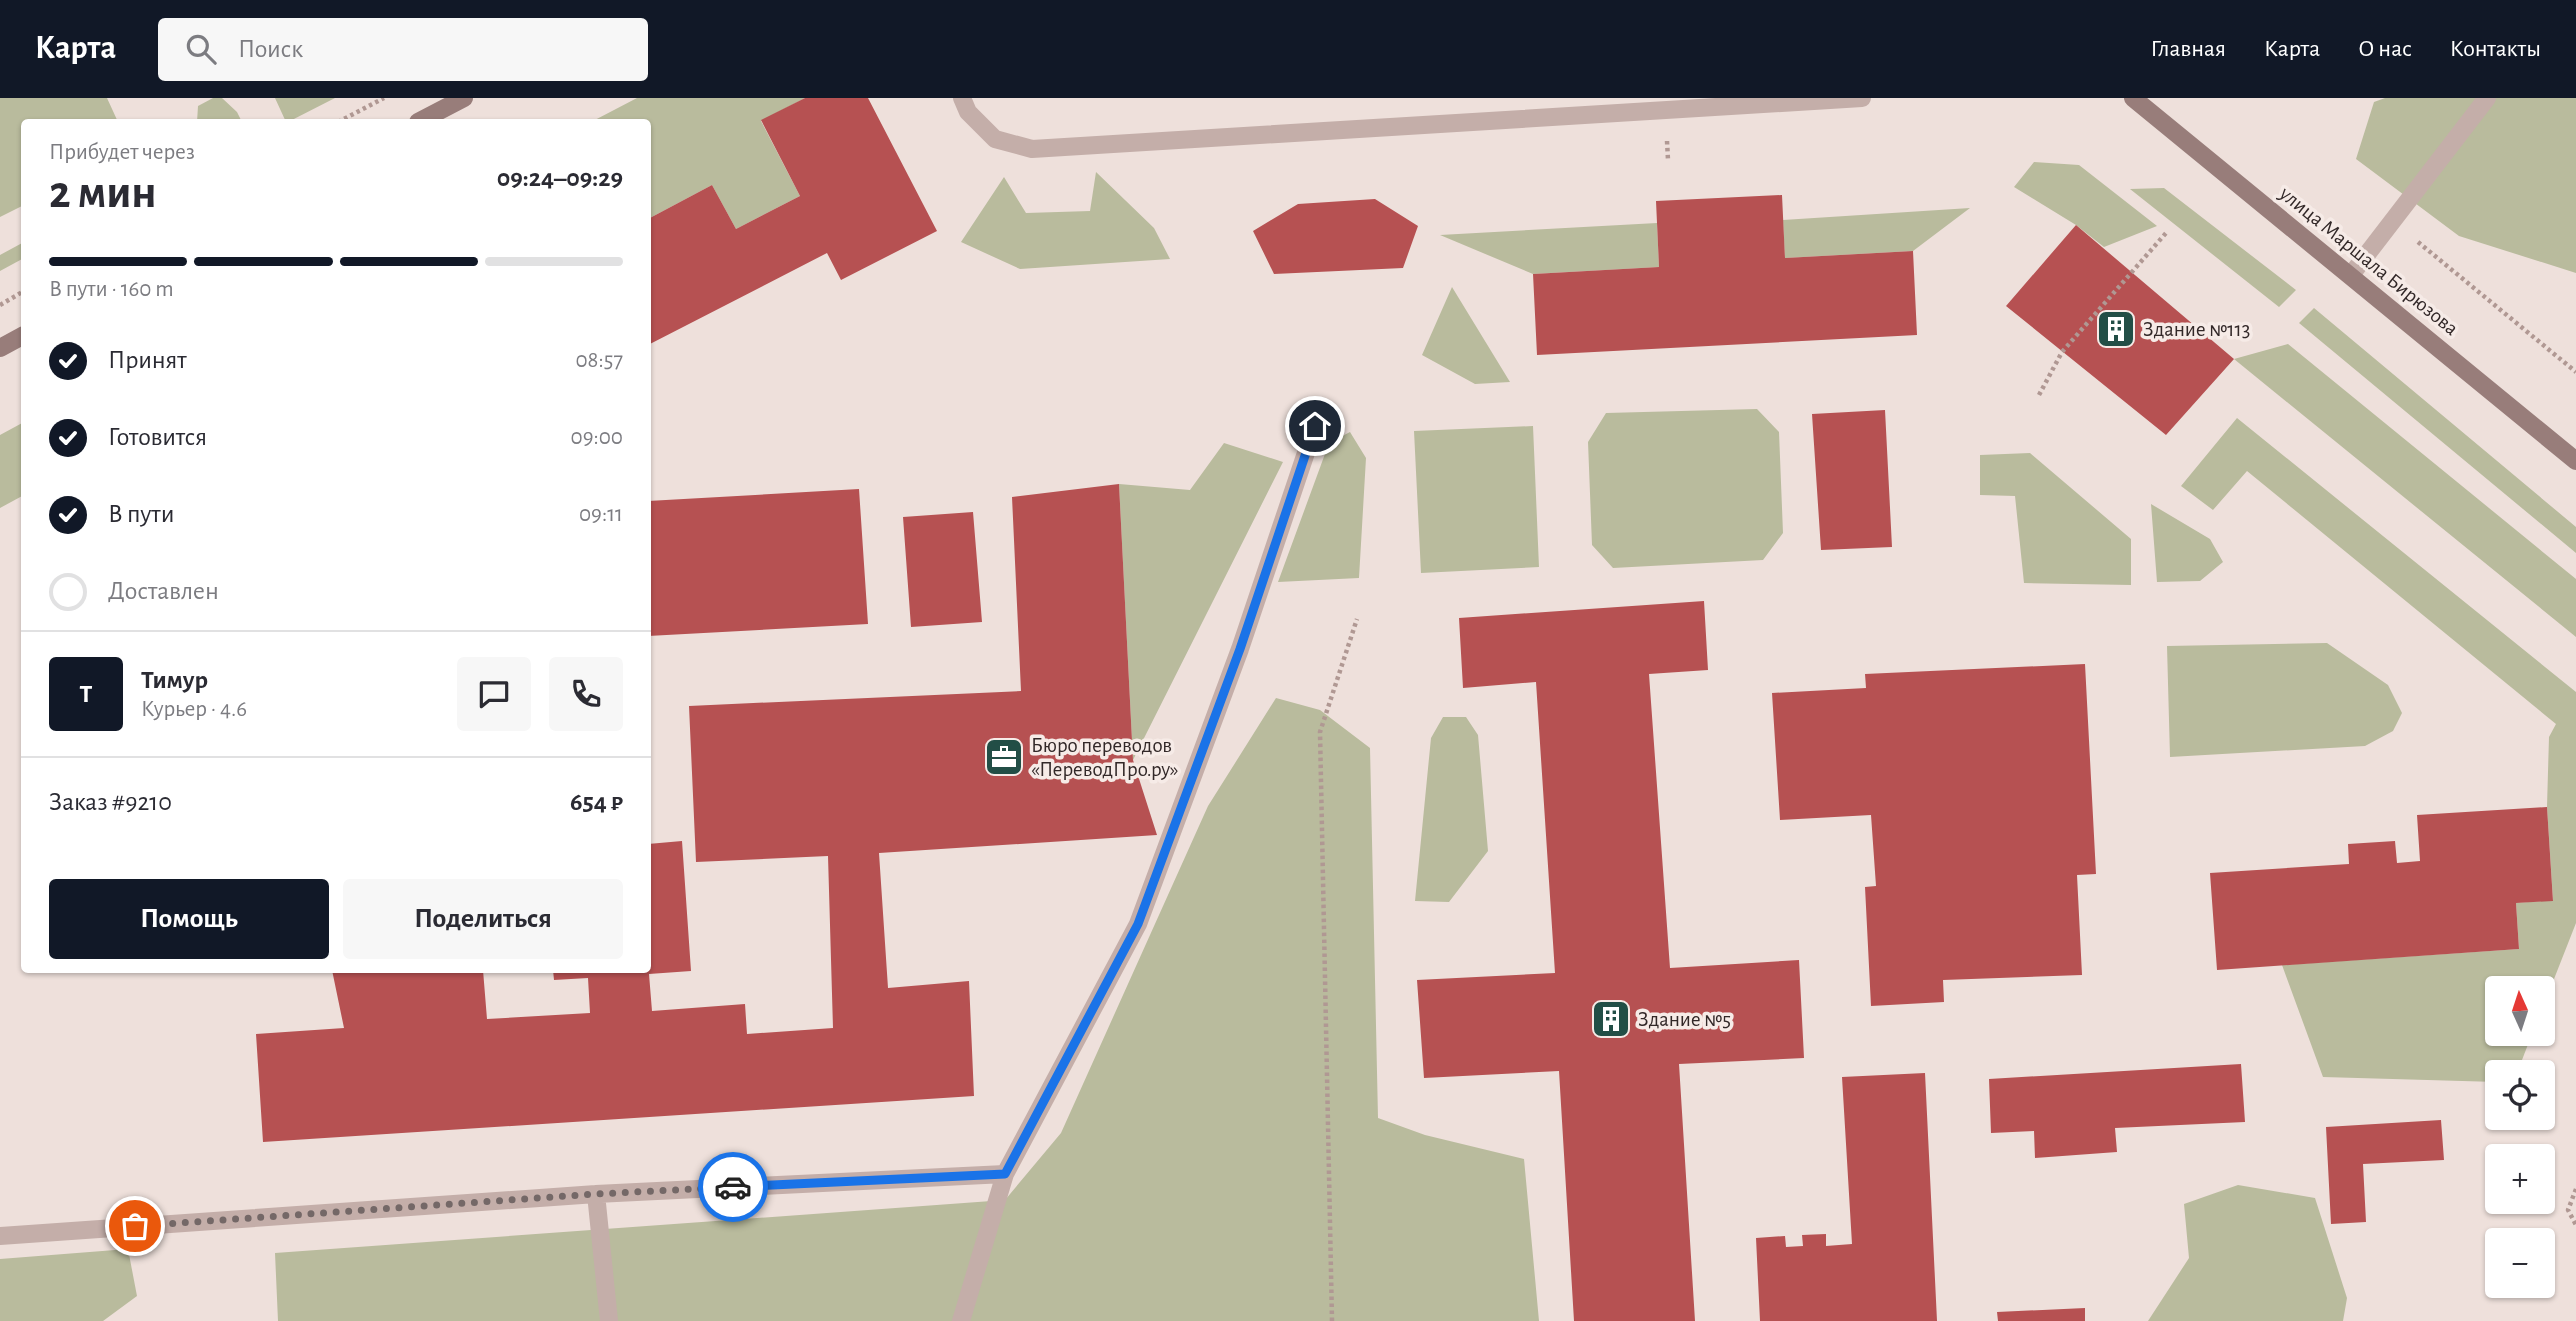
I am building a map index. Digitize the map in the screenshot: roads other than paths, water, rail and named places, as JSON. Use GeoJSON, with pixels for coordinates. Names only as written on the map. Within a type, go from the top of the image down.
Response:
{"type":"FeatureCollection","features":[{"type":"Feature","properties":{"kind":"main road"},"geometry":{"type":"LineString","coordinates":[[424,119],[464,98]]}},
{"type":"Feature","properties":{"kind":"main road","name":"улица Маршала Бирюзова"},"geometry":{"type":"LineString","coordinates":[[2133,98],[2576,461]]}},
{"type":"Feature","properties":{"kind":"main road"},"geometry":{"type":"LineString","coordinates":[[0,348],[21,337]]}},
{"type":"Feature","properties":{"kind":"lane"},"geometry":{"type":"LineString","coordinates":[[962,98],[968,112],[995,139],[1032,149],[1862,98]]}},
{"type":"Feature","properties":{"kind":"lane"},"geometry":{"type":"LineString","coordinates":[[2351,275],[2487,98]]}},
{"type":"Feature","properties":{"kind":"lane"},"geometry":{"type":"LineString","coordinates":[[961,1321],[1005,1174],[1138,924],[1240,649],[1315,426]]}},
{"type":"Feature","properties":{"kind":"lane"},"geometry":{"type":"LineString","coordinates":[[0,1236],[596,1194],[1005,1174]]}},
{"type":"Feature","properties":{"kind":"lane"},"geometry":{"type":"LineString","coordinates":[[596,1194],[609,1321]]}},
{"type":"Feature","properties":{"kind":"place","name":"Здание №113"},"geometry":{"type":"Point","coordinates":[2116,329]}},
{"type":"Feature","properties":{"kind":"place","name":"Бюро переводов «ПереводПро.ру»"},"geometry":{"type":"Point","coordinates":[1004,757]}},
{"type":"Feature","properties":{"kind":"place","name":"Здание №5"},"geometry":{"type":"Point","coordinates":[1611,1019]}}]}
